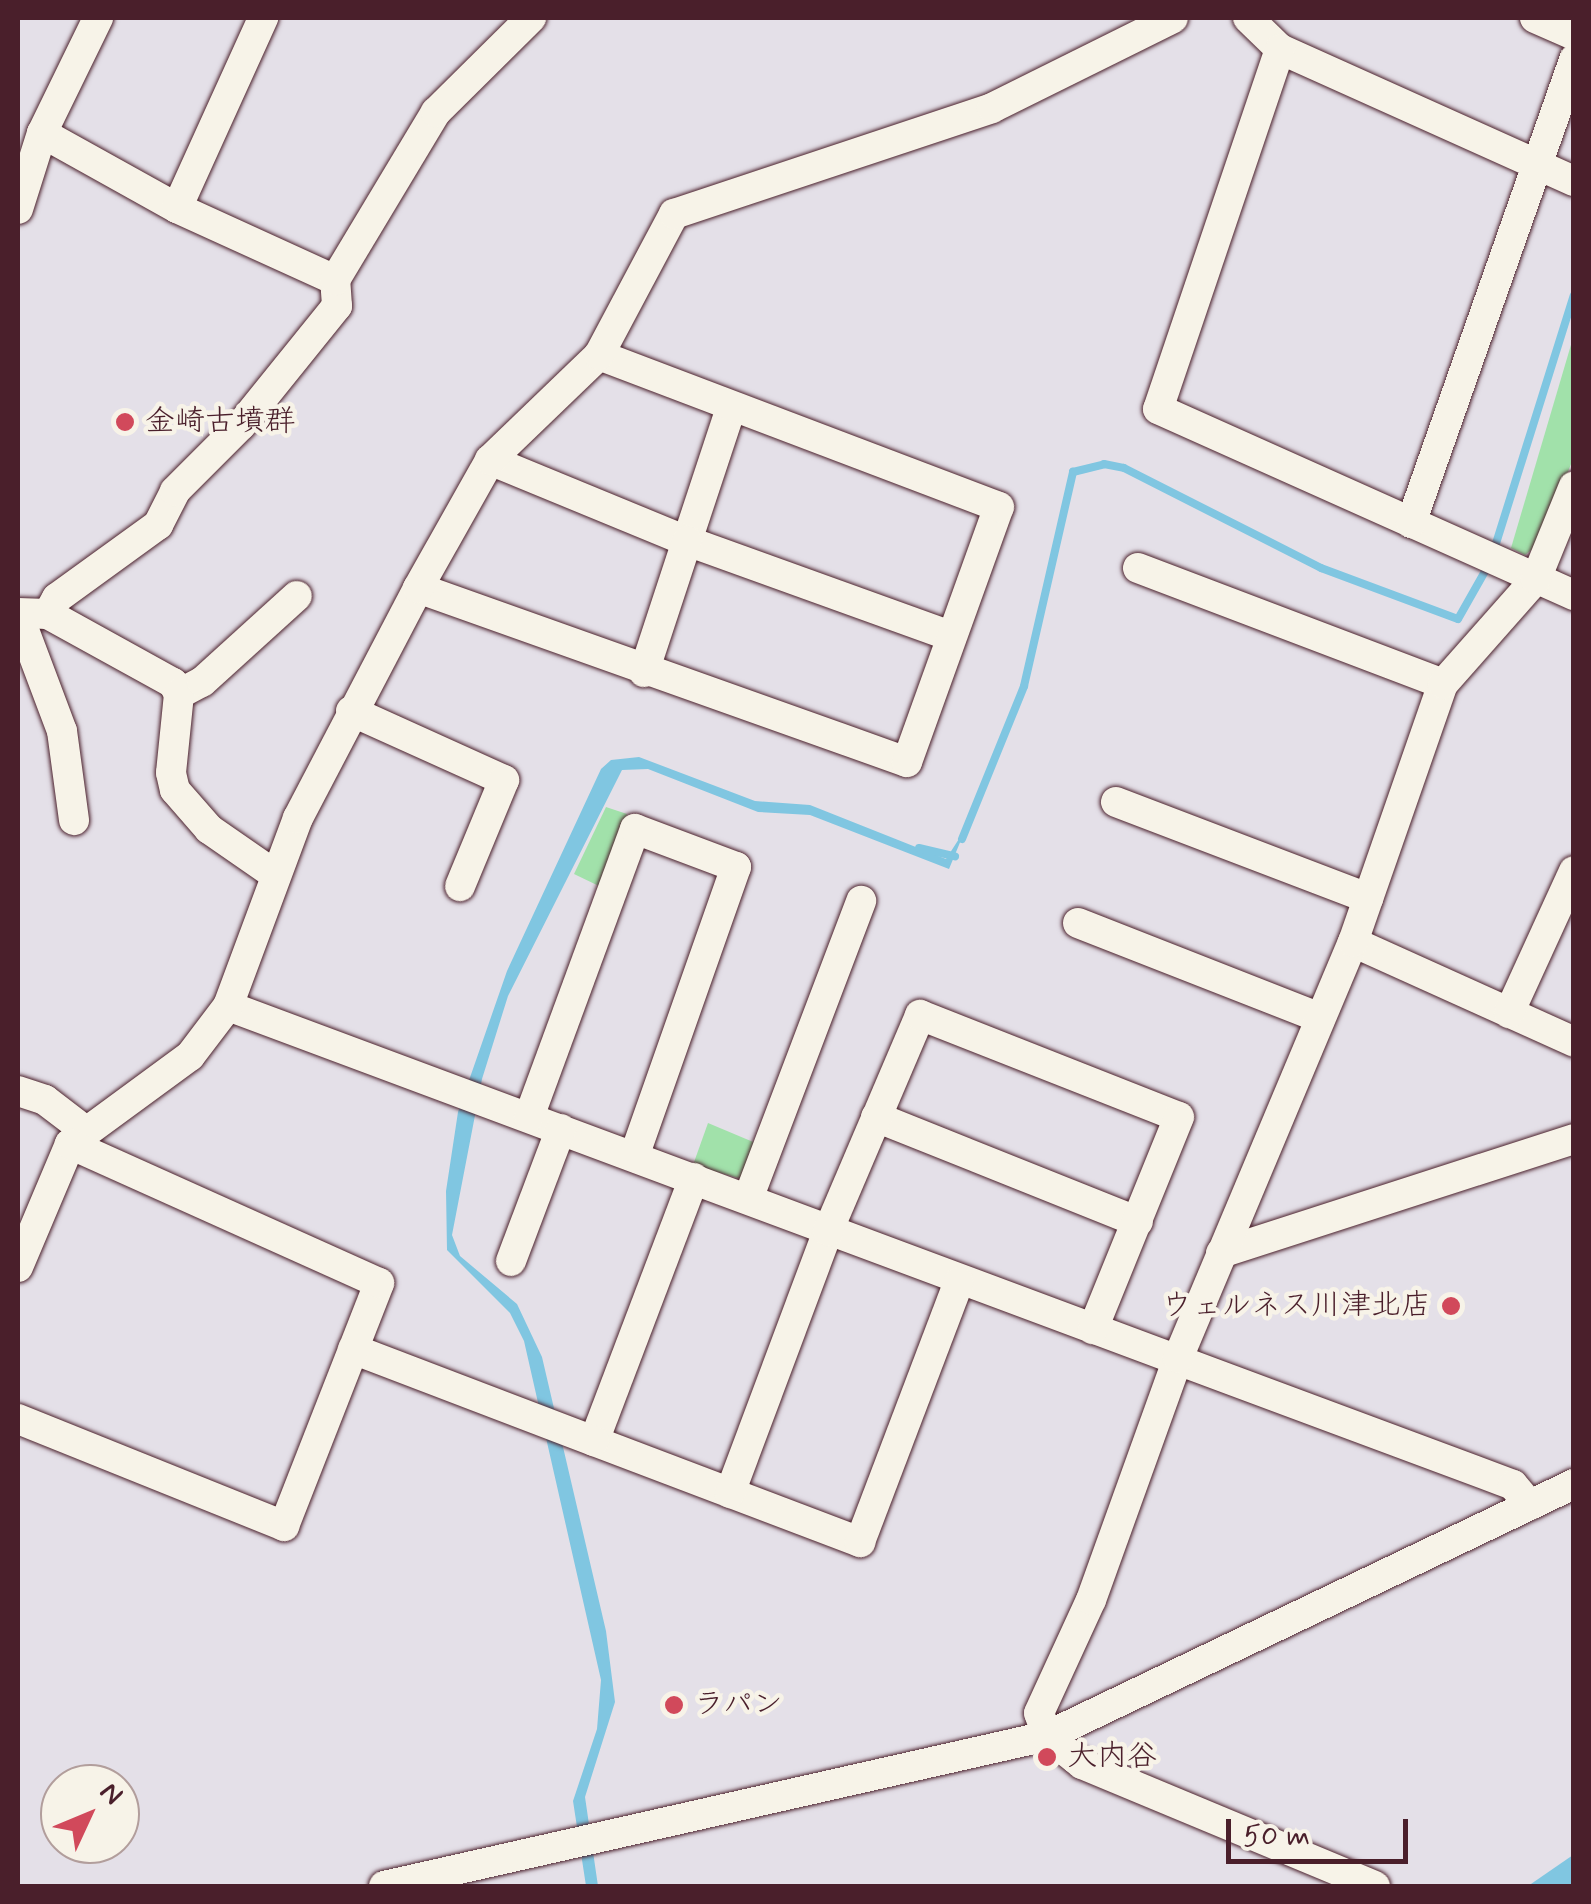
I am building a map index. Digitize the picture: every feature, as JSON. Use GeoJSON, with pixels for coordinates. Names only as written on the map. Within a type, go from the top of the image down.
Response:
{"type":"FeatureCollection","features":[{"type":"Feature","properties":{"kind":"street"},"geometry":{"type":"LineString","coordinates":[[18,210],[42,133],[98,18]]}},
{"type":"Feature","properties":{"kind":"street"},"geometry":{"type":"LineString","coordinates":[[178,208],[264,18]]}},
{"type":"Feature","properties":{"kind":"street"},"geometry":{"type":"LineString","coordinates":[[28,614],[58,598],[158,525],[174,491],[242,424],[338,306],[335,280],[436,112],[531,18]]}},
{"type":"Feature","properties":{"kind":"street"},"geometry":{"type":"LineString","coordinates":[[18,1267],[28,1209],[76,1137],[168,1076],[228,1006],[274,874],[351,711],[490,460],[599,355],[674,214],[992,108],[1173,18]]}},
{"type":"Feature","properties":{"kind":"street"},"geometry":{"type":"LineString","coordinates":[[1248,18],[1280,50],[1574,180]]}},
{"type":"Feature","properties":{"kind":"street"},"geometry":{"type":"LineString","coordinates":[[1535,18],[1574,35]]}},
{"type":"Feature","properties":{"kind":"street"},"geometry":{"type":"LineString","coordinates":[[1280,50],[1158,409],[1574,595]]}},
{"type":"Feature","properties":{"kind":"street"},"geometry":{"type":"LineString","coordinates":[[1411,523],[1534,163],[1574,59]]}},
{"type":"Feature","properties":{"kind":"street"},"geometry":{"type":"LineString","coordinates":[[42,133],[178,208],[335,280]]}},
{"type":"Feature","properties":{"kind":"street"},"geometry":{"type":"LineString","coordinates":[[418,588],[644,672],[907,762],[998,508],[599,355]]}},
{"type":"Feature","properties":{"kind":"street"},"geometry":{"type":"LineString","coordinates":[[644,672],[731,408]]}},
{"type":"Feature","properties":{"kind":"street"},"geometry":{"type":"LineString","coordinates":[[490,460],[687,541],[951,636]]}},
{"type":"Feature","properties":{"kind":"street"},"geometry":{"type":"LineString","coordinates":[[1375,1886],[1082,1764],[1047,1736],[1039,1714],[1046,1690],[1091,1600],[1178,1358],[1353,942],[1443,684],[1536,579],[1574,486]]}},
{"type":"Feature","properties":{"kind":"street"},"geometry":{"type":"LineString","coordinates":[[1138,568],[1443,684]]}},
{"type":"Feature","properties":{"kind":"street"},"geometry":{"type":"LineString","coordinates":[[179,694],[202,682],[296,596]]}},
{"type":"Feature","properties":{"kind":"street"},"geometry":{"type":"LineString","coordinates":[[28,614],[152,669],[179,694]]}},
{"type":"Feature","properties":{"kind":"street"},"geometry":{"type":"LineString","coordinates":[[28,614],[62,731],[74,820]]}},
{"type":"Feature","properties":{"kind":"street"},"geometry":{"type":"LineString","coordinates":[[179,694],[170,772],[175,790],[209,829],[274,874]]}},
{"type":"Feature","properties":{"kind":"street"},"geometry":{"type":"LineString","coordinates":[[351,711],[504,780],[460,886]]}},
{"type":"Feature","properties":{"kind":"street"},"geometry":{"type":"LineString","coordinates":[[1116,802],[1368,898]]}},
{"type":"Feature","properties":{"kind":"street"},"geometry":{"type":"LineString","coordinates":[[528,1117],[634,830],[736,867],[634,1156]]}},
{"type":"Feature","properties":{"kind":"street"},"geometry":{"type":"LineString","coordinates":[[1509,1013],[1574,872]]}},
{"type":"Feature","properties":{"kind":"street"},"geometry":{"type":"LineString","coordinates":[[748,1199],[861,901]]}},
{"type":"Feature","properties":{"kind":"street"},"geometry":{"type":"LineString","coordinates":[[1078,923],[1320,1018]]}},
{"type":"Feature","properties":{"kind":"street"},"geometry":{"type":"LineString","coordinates":[[1353,942],[1574,1042]]}},
{"type":"Feature","properties":{"kind":"street"},"geometry":{"type":"LineString","coordinates":[[228,1006],[694,1178],[958,1282],[1178,1358],[1513,1485],[1530,1505]]}},
{"type":"Feature","properties":{"kind":"street"},"geometry":{"type":"LineString","coordinates":[[730,1493],[828,1231],[920,1015],[1179,1116],[1094,1328]]}},
{"type":"Feature","properties":{"kind":"street"},"geometry":{"type":"LineString","coordinates":[[18,1091],[45,1100],[76,1137],[379,1283],[284,1526],[18,1419]]}},
{"type":"Feature","properties":{"kind":"street"},"geometry":{"type":"LineString","coordinates":[[876,1117],[1138,1222]]}},
{"type":"Feature","properties":{"kind":"street"},"geometry":{"type":"LineString","coordinates":[[511,1261],[561,1130]]}},
{"type":"Feature","properties":{"kind":"street"},"geometry":{"type":"LineString","coordinates":[[1221,1253],[1574,1139]]}},
{"type":"Feature","properties":{"kind":"street"},"geometry":{"type":"LineString","coordinates":[[594,1441],[694,1178]]}},
{"type":"Feature","properties":{"kind":"street"},"geometry":{"type":"LineString","coordinates":[[353,1349],[860,1542],[958,1282]]}},
{"type":"Feature","properties":{"kind":"street"},"geometry":{"type":"LineString","coordinates":[[384,1886],[1047,1736],[1574,1484]]}},
{"type":"Feature","properties":{"kind":"green space"},"geometry":{"type":"Polygon","coordinates":[[[1573,338],[1573,459],[1540,543],[1525,555],[1511,548],[1573,338]]]}},
{"type":"Feature","properties":{"kind":"green space"},"geometry":{"type":"Polygon","coordinates":[[[606,807],[627,814],[601,887],[574,874],[606,807]]]}},
{"type":"Feature","properties":{"kind":"green space"},"geometry":{"type":"Polygon","coordinates":[[[708,1123],[758,1144],[745,1180],[693,1165],[708,1123]]]}},
{"type":"Feature","properties":{"kind":"water"},"geometry":{"type":"Polygon","coordinates":[[[639,757],[755,801],[810,805],[946,859],[966,828],[949,869],[810,815],[758,812],[648,769],[622,770],[508,996],[482,1079],[452,1235],[460,1256],[517,1304],[542,1357],[606,1631],[615,1702],[585,1797],[598,1886],[586,1886],[573,1801],[597,1729],[601,1680],[524,1341],[510,1313],[447,1250],[446,1191],[458,1112],[507,971],[601,769],[611,760],[639,757]]]}},
{"type":"Feature","properties":{"kind":"water"},"geometry":{"type":"Polygon","coordinates":[[[1573,1855],[1573,1886],[1528,1886],[1573,1855]]]}},
{"type":"Feature","properties":{"kind":"waterway"},"geometry":{"type":"LineString","coordinates":[[1493,553],[1574,295]]}},
{"type":"Feature","properties":{"kind":"waterway"},"geometry":{"type":"LineString","coordinates":[[962,839],[1024,686],[1073,472],[1104,464],[1124,468],[1321,568],[1458,619],[1488,566]]}},
{"type":"Feature","properties":{"kind":"waterway"},"geometry":{"type":"LineString","coordinates":[[919,848],[955,856]]}},
{"type":"Feature","properties":{"kind":"place","name":"金崎古墳群"},"geometry":{"type":"Point","coordinates":[125,422]}},
{"type":"Feature","properties":{"kind":"place","name":"ウェルネス川津北店"},"geometry":{"type":"Point","coordinates":[1451,1306]}},
{"type":"Feature","properties":{"kind":"place","name":"ラパン"},"geometry":{"type":"Point","coordinates":[674,1705]}},
{"type":"Feature","properties":{"kind":"place","name":"大内谷"},"geometry":{"type":"Point","coordinates":[1047,1757]}}]}
